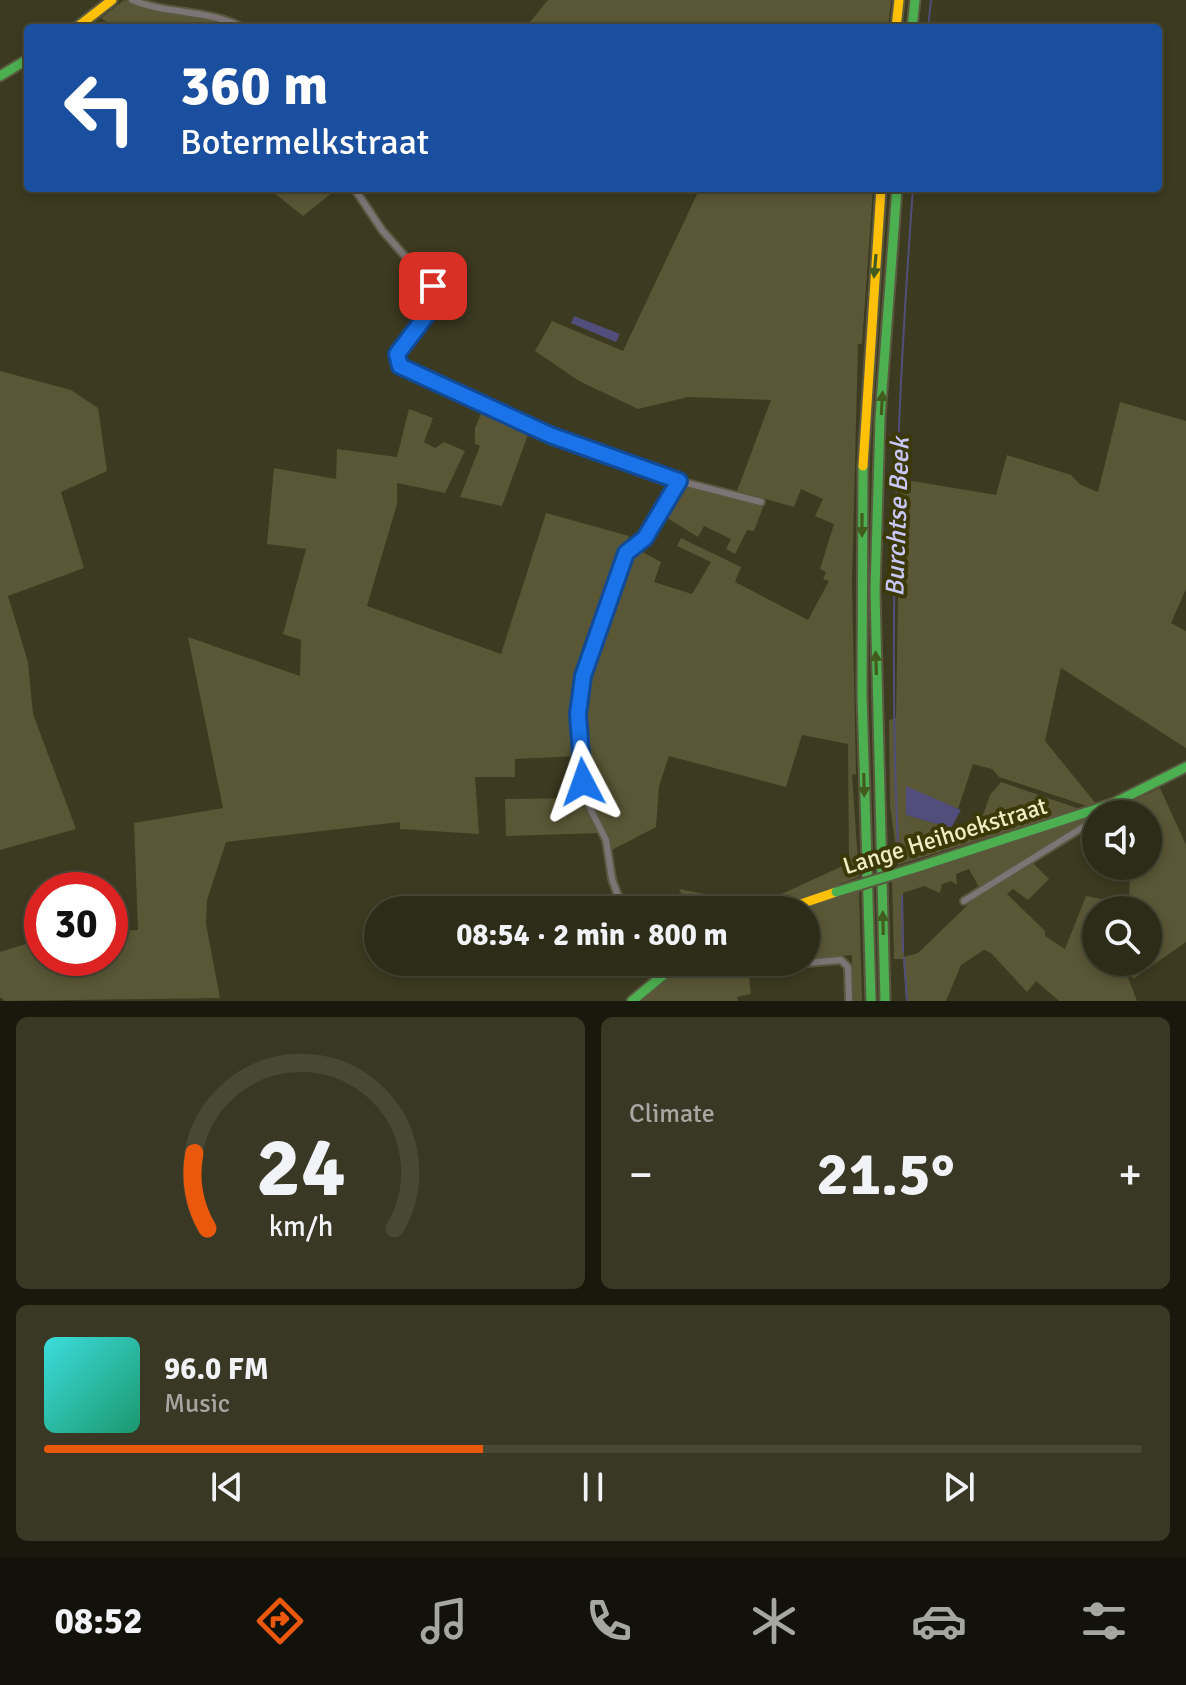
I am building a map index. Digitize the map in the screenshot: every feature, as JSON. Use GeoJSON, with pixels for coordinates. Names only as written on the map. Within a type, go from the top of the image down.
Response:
{"type":"FeatureCollection","features":[{"type":"Feature","properties":{"kind":"main road"},"geometry":{"type":"LineString","coordinates":[[81,24],[112,0]]}},
{"type":"Feature","properties":{"kind":"main road"},"geometry":{"type":"LineString","coordinates":[[896,24],[899,0]]}},
{"type":"Feature","properties":{"kind":"main road"},"geometry":{"type":"LineString","coordinates":[[912,24],[915,0]]}},
{"type":"Feature","properties":{"kind":"main road"},"geometry":{"type":"LineString","coordinates":[[0,76],[24,61]]}},
{"type":"Feature","properties":{"kind":"main road"},"geometry":{"type":"LineString","coordinates":[[871,1001],[864,816],[862,506],[881,192]]}},
{"type":"Feature","properties":{"kind":"main road"},"geometry":{"type":"LineString","coordinates":[[885,1001],[875,648],[887,307],[897,192]]}},
{"type":"Feature","properties":{"kind":"main road","name":"Lange Heihoekstraat"},"geometry":{"type":"LineString","coordinates":[[1120,800],[1186,767]]}},
{"type":"Feature","properties":{"kind":"main road","name":"Lange Heihoekstraat"},"geometry":{"type":"LineString","coordinates":[[820,897],[1082,814]]}},
{"type":"Feature","properties":{"kind":"main road"},"geometry":{"type":"LineString","coordinates":[[632,1001],[662,976]]}},
{"type":"Feature","properties":{"kind":"street"},"geometry":{"type":"LineString","coordinates":[[132,0],[163,11],[214,17],[232,24]]}},
{"type":"Feature","properties":{"kind":"street"},"geometry":{"type":"LineString","coordinates":[[357,192],[382,230],[438,294],[429,313],[397,354],[400,366],[550,435],[679,481],[761,502]]}},
{"type":"Feature","properties":{"kind":"street"},"geometry":{"type":"LineString","coordinates":[[618,896],[606,840],[585,793],[579,690],[626,553],[645,538],[679,481]]}},
{"type":"Feature","properties":{"kind":"street","name":"Lange Heihoekstraat"},"geometry":{"type":"LineString","coordinates":[[964,901],[1082,828]]}},
{"type":"Feature","properties":{"kind":"street"},"geometry":{"type":"LineString","coordinates":[[820,962],[841,960],[848,967],[849,1001]]}},
{"type":"Feature","properties":{"kind":"shaded area"},"geometry":{"type":"Polygon","coordinates":[[[124,0],[227,24],[109,24],[101,18],[124,0]]]}},
{"type":"Feature","properties":{"kind":"shaded area"},"geometry":{"type":"Polygon","coordinates":[[[548,0],[891,0],[888,24],[528,24],[548,0]]]}},
{"type":"Feature","properties":{"kind":"shaded area"},"geometry":{"type":"Polygon","coordinates":[[[273,192],[333,192],[303,216],[273,192]]]}},
{"type":"Feature","properties":{"kind":"shaded area"},"geometry":{"type":"Polygon","coordinates":[[[698,192],[873,192],[862,344],[858,344],[852,582],[856,774],[852,775],[859,877],[806,896],[777,896],[849,863],[848,744],[802,735],[786,787],[669,756],[659,786],[656,827],[610,851],[608,837],[590,803],[581,699],[583,685],[624,566],[637,549],[661,562],[654,582],[692,594],[711,562],[677,546],[681,538],[741,567],[735,582],[808,620],[829,581],[823,579],[826,572],[820,569],[834,524],[815,516],[823,499],[801,489],[794,507],[737,491],[771,400],[688,397],[638,409],[579,381],[535,351],[552,321],[623,351],[698,192]]]}},
{"type":"Feature","properties":{"kind":"shaded area"},"geometry":{"type":"Polygon","coordinates":[[[574,316],[620,334],[616,342],[571,323],[574,316]]]}},
{"type":"Feature","properties":{"kind":"shaded area"},"geometry":{"type":"Polygon","coordinates":[[[0,371],[71,390],[98,408],[107,471],[61,492],[84,568],[8,596],[28,662],[33,714],[76,829],[0,850],[0,371]]]}},
{"type":"Feature","properties":{"kind":"shaded area"},"geometry":{"type":"Polygon","coordinates":[[[1120,402],[1186,421],[1186,589],[1171,623],[1186,631],[1186,748],[1061,668],[1045,741],[1093,800],[1082,800],[1082,804],[999,777],[992,769],[973,764],[958,809],[907,787],[906,815],[944,826],[946,837],[974,830],[990,795],[1001,782],[1080,809],[898,865],[890,805],[889,720],[896,718],[900,479],[996,495],[1007,455],[1071,475],[1081,485],[1098,492],[1120,402]]]}},
{"type":"Feature","properties":{"kind":"shaded area"},"geometry":{"type":"Polygon","coordinates":[[[409,409],[433,418],[424,442],[435,448],[444,442],[465,451],[445,493],[397,483],[397,504],[367,606],[501,654],[546,513],[629,536],[576,689],[579,756],[515,759],[515,777],[475,777],[479,834],[400,829],[400,822],[226,842],[207,900],[206,924],[220,998],[5,1001],[0,997],[0,952],[24,945],[24,976],[128,976],[128,930],[138,930],[134,823],[223,808],[188,637],[300,676],[301,640],[283,634],[306,549],[267,544],[274,468],[336,479],[337,449],[397,457],[409,409]]]}},
{"type":"Feature","properties":{"kind":"shaded area"},"geometry":{"type":"Polygon","coordinates":[[[483,409],[530,429],[502,506],[460,497],[480,446],[475,444],[475,428],[483,409]]]}},
{"type":"Feature","properties":{"kind":"shaded area"},"geometry":{"type":"Polygon","coordinates":[[[685,484],[763,507],[754,531],[747,530],[735,554],[726,549],[731,539],[704,526],[698,537],[664,516],[685,484]]]}},
{"type":"Feature","properties":{"kind":"shaded area"},"geometry":{"type":"Polygon","coordinates":[[[906,786],[961,810],[951,828],[906,815],[906,786]]]}},
{"type":"Feature","properties":{"kind":"shaded area"},"geometry":{"type":"Polygon","coordinates":[[[1160,788],[1186,845],[1186,942],[1162,959],[1162,896],[1129,896],[1130,880],[1162,880],[1162,800],[1134,800],[1160,788]]]}},
{"type":"Feature","properties":{"kind":"shaded area"},"geometry":{"type":"Polygon","coordinates":[[[582,798],[600,833],[506,836],[505,799],[582,798]]]}},
{"type":"Feature","properties":{"kind":"shaded area"},"geometry":{"type":"Polygon","coordinates":[[[1082,820],[1082,826],[980,889],[969,869],[956,874],[957,885],[951,881],[942,884],[940,893],[924,886],[903,893],[904,957],[918,953],[975,898],[1033,863],[1049,879],[1028,900],[1013,889],[1007,894],[1045,931],[1045,936],[1065,949],[1082,906],[1082,976],[1127,976],[1137,1001],[1059,1001],[1036,981],[1027,992],[991,953],[984,950],[961,965],[946,1001],[906,1001],[903,959],[894,959],[892,880],[1082,820]]]}},
{"type":"Feature","properties":{"kind":"shaded area"},"geometry":{"type":"Polygon","coordinates":[[[679,889],[715,896],[682,896],[679,889]]]}},
{"type":"Feature","properties":{"kind":"shaded area"},"geometry":{"type":"Polygon","coordinates":[[[859,891],[862,1001],[853,1001],[852,955],[820,958],[820,903],[859,891]]]}},
{"type":"Feature","properties":{"kind":"shaded area"},"geometry":{"type":"Polygon","coordinates":[[[671,976],[749,976],[751,994],[737,997],[738,1001],[640,1001],[671,976]]]}},
{"type":"Feature","properties":{"kind":"waterway","name":"Burchtse Beek"},"geometry":{"type":"LineString","coordinates":[[928,24],[931,0]]}},
{"type":"Feature","properties":{"kind":"waterway","name":"Burchtse Beek"},"geometry":{"type":"LineString","coordinates":[[898,846],[894,599],[902,353],[913,192]]}},
{"type":"Feature","properties":{"kind":"waterway","name":"Burchtse Beek"},"geometry":{"type":"LineString","coordinates":[[902,896],[903,952]]}},
{"type":"Feature","properties":{"kind":"waterway","name":"Burchtse Beek"},"geometry":{"type":"LineString","coordinates":[[904,957],[907,1001]]}},
{"type":"Feature","properties":{"kind":"traffic: fast"},"geometry":{"type":"LineString","coordinates":[[912,24],[915,0]]}},
{"type":"Feature","properties":{"kind":"traffic: fast"},"geometry":{"type":"LineString","coordinates":[[0,76],[24,61]]}},
{"type":"Feature","properties":{"kind":"traffic: fast"},"geometry":{"type":"LineString","coordinates":[[885,1001],[875,591],[880,418],[897,192]]}},
{"type":"Feature","properties":{"kind":"traffic: fast"},"geometry":{"type":"LineString","coordinates":[[863,466],[862,694],[871,1001]]}},
{"type":"Feature","properties":{"kind":"traffic: fast"},"geometry":{"type":"LineString","coordinates":[[918,867],[1112,804],[1186,767]]}},
{"type":"Feature","properties":{"kind":"traffic: fast"},"geometry":{"type":"LineString","coordinates":[[836,892],[918,867]]}},
{"type":"Feature","properties":{"kind":"traffic: fast"},"geometry":{"type":"LineString","coordinates":[[632,1001],[662,976]]}},
{"type":"Feature","properties":{"kind":"traffic: slow"},"geometry":{"type":"LineString","coordinates":[[81,24],[112,0]]}},
{"type":"Feature","properties":{"kind":"traffic: slow"},"geometry":{"type":"LineString","coordinates":[[896,24],[899,0]]}},
{"type":"Feature","properties":{"kind":"traffic: slow"},"geometry":{"type":"LineString","coordinates":[[863,466],[881,192]]}},
{"type":"Feature","properties":{"kind":"traffic: slow"},"geometry":{"type":"LineString","coordinates":[[820,897],[836,892]]}},
{"type":"Feature","properties":{"kind":"route"},"geometry":{"type":"LineString","coordinates":[[433,286],[438,294],[435,304],[397,354],[396,360],[400,366],[550,435],[679,481],[645,538],[626,553],[583,676],[578,714],[583,782]]}}]}
